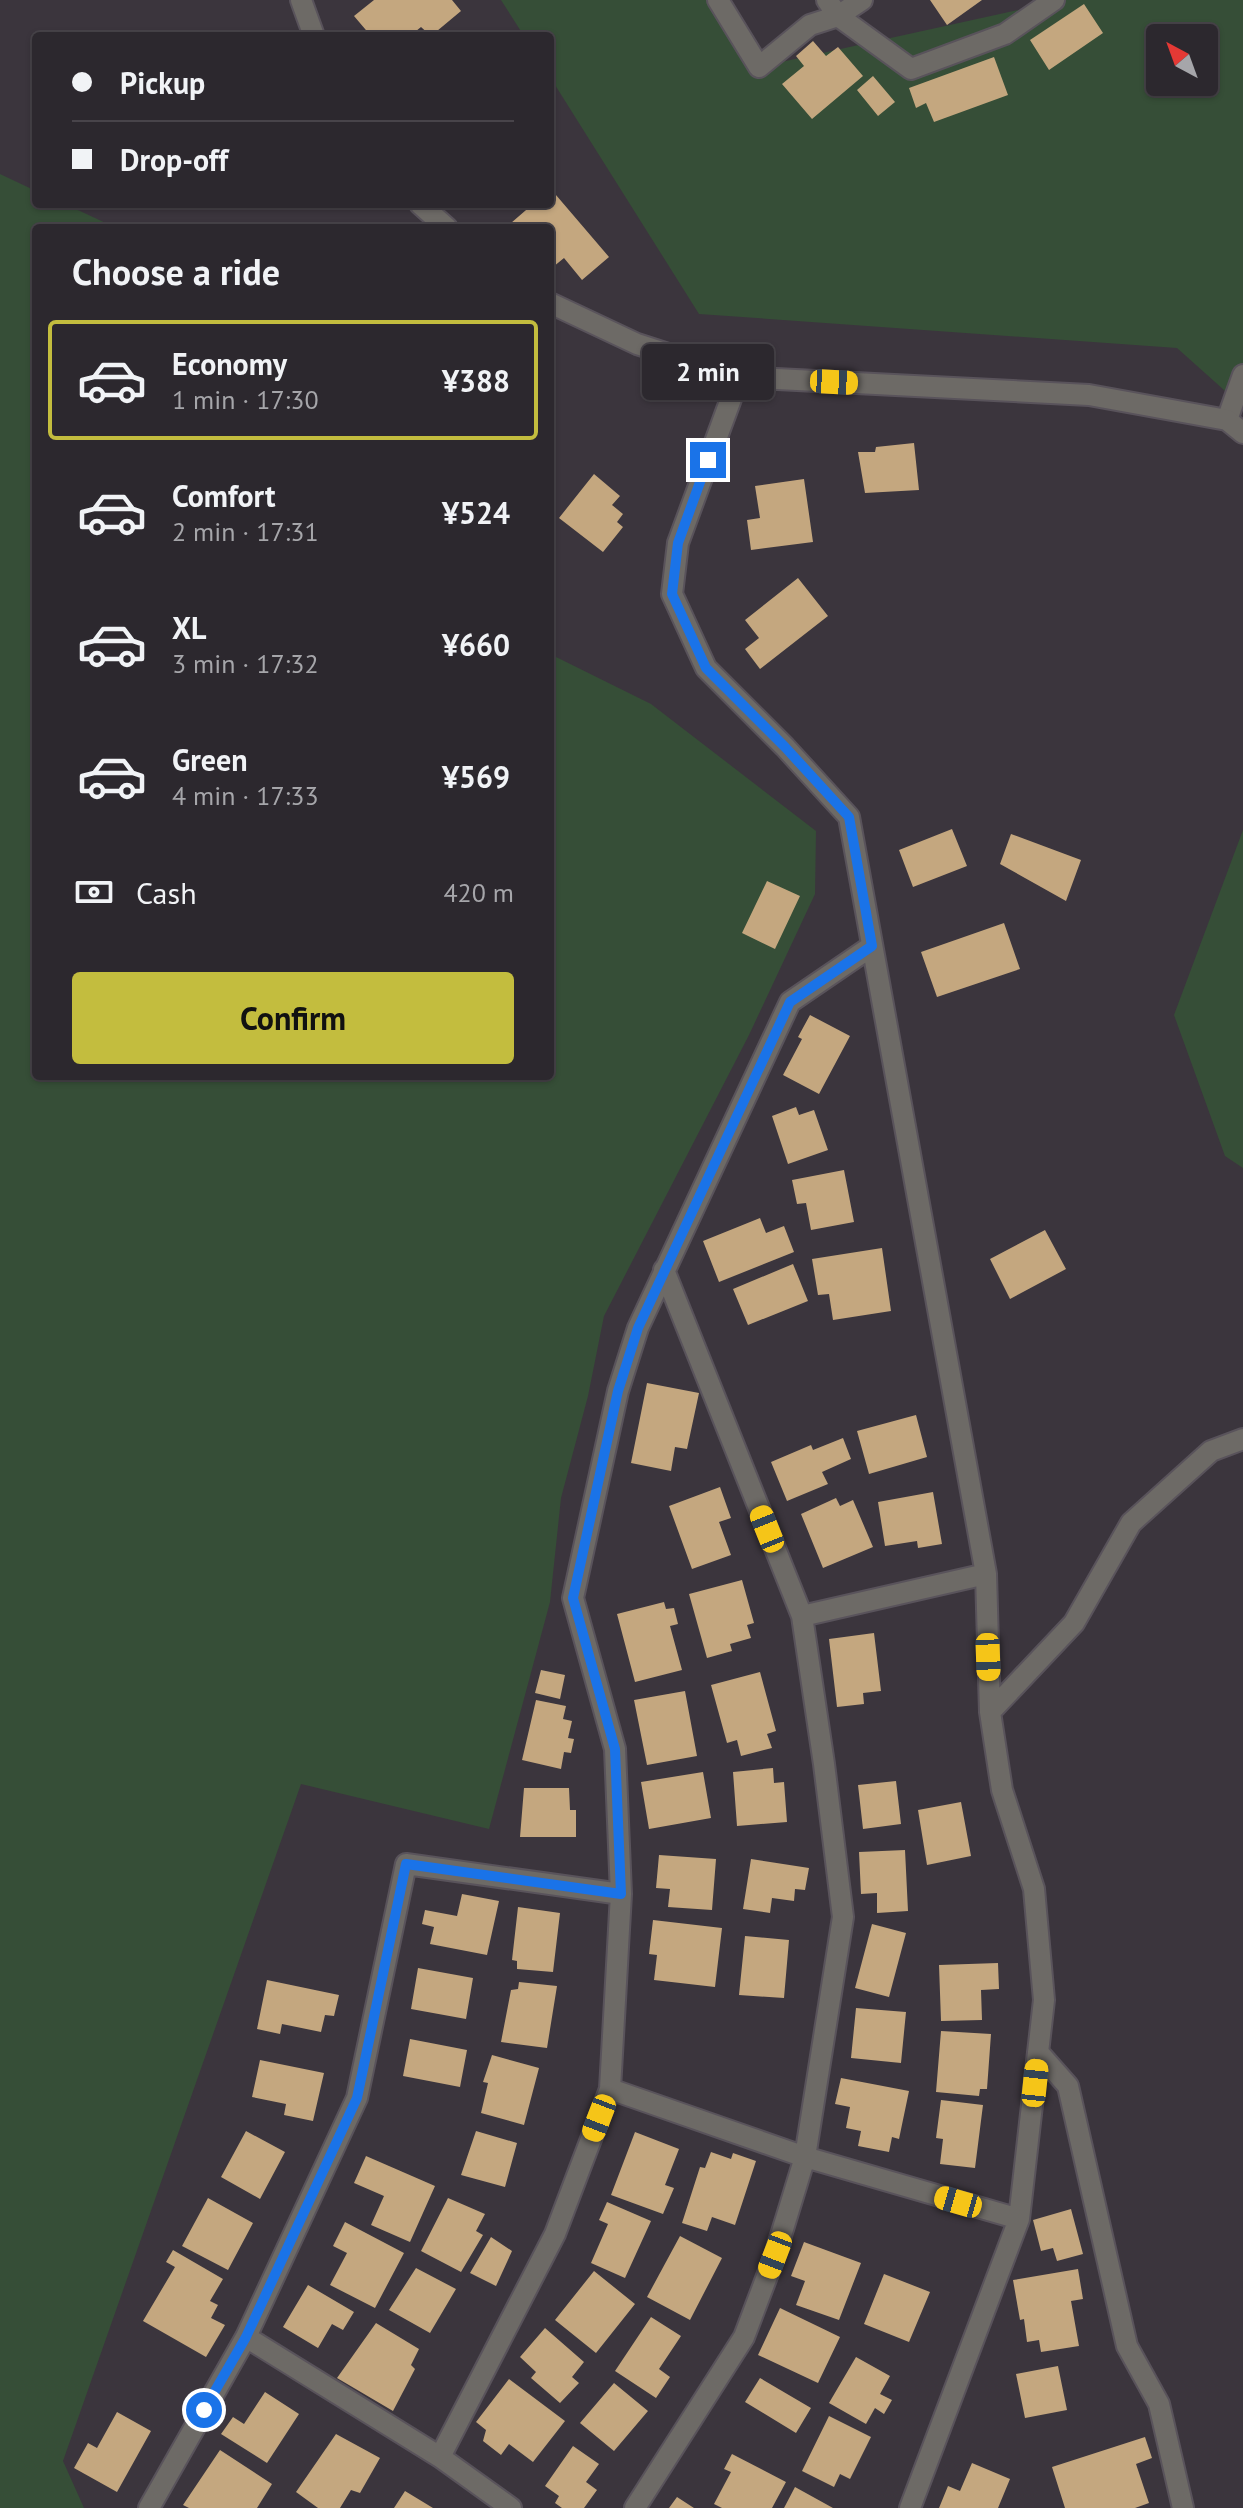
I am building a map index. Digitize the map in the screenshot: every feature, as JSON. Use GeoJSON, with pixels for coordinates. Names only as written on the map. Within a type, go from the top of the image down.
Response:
{"type":"FeatureCollection","features":[{"type":"Feature","properties":{"kind":"street"},"geometry":{"type":"LineString","coordinates":[[301,0],[313,32]]}},
{"type":"Feature","properties":{"kind":"street"},"geometry":{"type":"LineString","coordinates":[[718,0],[759,67],[833,8],[862,0]]}},
{"type":"Feature","properties":{"kind":"street"},"geometry":{"type":"LineString","coordinates":[[833,8],[911,69],[1005,34],[1054,0]]}},
{"type":"Feature","properties":{"kind":"street"},"geometry":{"type":"LineString","coordinates":[[424,208],[442,224]]}},
{"type":"Feature","properties":{"kind":"street"},"geometry":{"type":"LineString","coordinates":[[554,305],[637,344],[739,377],[1089,395],[1235,426],[1243,375]]}},
{"type":"Feature","properties":{"kind":"street"},"geometry":{"type":"LineString","coordinates":[[739,377],[678,543],[672,594],[706,668],[849,817],[986,1574],[990,1712],[1002,1790],[1034,1889],[1044,2000],[1019,2219],[910,2508]]}},
{"type":"Feature","properties":{"kind":"street"},"geometry":{"type":"LineString","coordinates":[[440,2457],[555,2234],[610,2089],[621,1894],[615,1749],[573,1598],[618,1391],[638,1328],[790,1002],[872,946]]}},
{"type":"Feature","properties":{"kind":"street"},"geometry":{"type":"LineString","coordinates":[[635,2508],[744,2337],[775,2255],[805,2157],[843,1917],[802,1616],[664,1270]]}},
{"type":"Feature","properties":{"kind":"street"},"geometry":{"type":"LineString","coordinates":[[990,1712],[1074,1623],[1131,1523],[1211,1451],[1243,1439]]}},
{"type":"Feature","properties":{"kind":"street"},"geometry":{"type":"LineString","coordinates":[[802,1616],[986,1574]]}},
{"type":"Feature","properties":{"kind":"street"},"geometry":{"type":"LineString","coordinates":[[149,2508],[246,2337],[357,2098],[406,1864],[621,1894]]}},
{"type":"Feature","properties":{"kind":"street"},"geometry":{"type":"LineString","coordinates":[[1038,2052],[1068,2086],[1127,2346],[1159,2404],[1183,2508]]}},
{"type":"Feature","properties":{"kind":"street"},"geometry":{"type":"LineString","coordinates":[[610,2089],[805,2157],[1019,2219]]}},
{"type":"Feature","properties":{"kind":"street"},"geometry":{"type":"LineString","coordinates":[[246,2337],[440,2457],[511,2508]]}},
{"type":"Feature","properties":{"kind":"green space"},"geometry":{"type":"Polygon","coordinates":[[[501,0],[711,0],[759,67],[1064,0],[1243,0],[1243,407],[1177,348],[699,314],[554,83],[554,32],[521,32],[501,0]]]}},
{"type":"Feature","properties":{"kind":"green space"},"geometry":{"type":"Polygon","coordinates":[[[0,174],[32,189],[32,208],[74,208],[108,224],[32,224],[32,1080],[554,1080],[554,656],[651,704],[816,831],[815,894],[749,1035],[604,1316],[588,1396],[561,1498],[550,1602],[489,1829],[301,1784],[63,2461],[84,2508],[0,2508],[0,174]]]}},
{"type":"Feature","properties":{"kind":"green space"},"geometry":{"type":"Polygon","coordinates":[[[1243,830],[1243,1168],[1225,1156],[1174,1015],[1243,830]]]}},
{"type":"Feature","properties":{"kind":"building"},"geometry":{"type":"Polygon","coordinates":[[[374,0],[452,0],[461,11],[436,32],[427,32],[421,27],[415,32],[368,32],[354,16],[374,0]]]}},
{"type":"Feature","properties":{"kind":"building"},"geometry":{"type":"Polygon","coordinates":[[[930,0],[982,0],[947,25],[930,0]]]}},
{"type":"Feature","properties":{"kind":"building"},"geometry":{"type":"Polygon","coordinates":[[[1084,4],[1103,33],[1049,70],[1030,40],[1084,4]]]}},
{"type":"Feature","properties":{"kind":"building"},"geometry":{"type":"Polygon","coordinates":[[[813,41],[826,56],[838,47],[863,76],[812,119],[782,84],[804,66],[796,56],[813,41]]]}},
{"type":"Feature","properties":{"kind":"building"},"geometry":{"type":"Polygon","coordinates":[[[994,57],[1008,95],[934,122],[926,103],[916,108],[909,88],[994,57]]]}},
{"type":"Feature","properties":{"kind":"building"},"geometry":{"type":"Polygon","coordinates":[[[873,76],[895,102],[878,116],[857,90],[873,76]]]}},
{"type":"Feature","properties":{"kind":"building"},"geometry":{"type":"Polygon","coordinates":[[[554,193],[609,257],[582,280],[564,258],[554,266],[554,224],[511,223],[528,208],[554,208],[554,193]]]}},
{"type":"Feature","properties":{"kind":"building"},"geometry":{"type":"Polygon","coordinates":[[[914,443],[919,490],[865,493],[858,452],[875,452],[876,447],[914,443]]]}},
{"type":"Feature","properties":{"kind":"building"},"geometry":{"type":"Polygon","coordinates":[[[594,474],[620,496],[612,505],[623,514],[617,522],[623,527],[603,552],[559,518],[594,474]]]}},
{"type":"Feature","properties":{"kind":"building"},"geometry":{"type":"Polygon","coordinates":[[[804,479],[813,542],[751,550],[747,520],[760,518],[755,486],[804,479]]]}},
{"type":"Feature","properties":{"kind":"building"},"geometry":{"type":"Polygon","coordinates":[[[798,578],[828,616],[760,669],[745,649],[759,638],[745,620],[798,578]]]}},
{"type":"Feature","properties":{"kind":"building"},"geometry":{"type":"Polygon","coordinates":[[[952,829],[967,866],[913,887],[899,850],[952,829]]]}},
{"type":"Feature","properties":{"kind":"building"},"geometry":{"type":"Polygon","coordinates":[[[1011,834],[1081,860],[1066,901],[1000,864],[1011,834]]]}},
{"type":"Feature","properties":{"kind":"building"},"geometry":{"type":"Polygon","coordinates":[[[767,881],[800,896],[775,949],[742,933],[767,881]]]}},
{"type":"Feature","properties":{"kind":"building"},"geometry":{"type":"Polygon","coordinates":[[[1004,923],[1020,969],[937,997],[921,952],[1004,923]]]}},
{"type":"Feature","properties":{"kind":"building"},"geometry":{"type":"Polygon","coordinates":[[[810,1015],[850,1036],[819,1094],[783,1075],[802,1039],[798,1037],[810,1015]]]}},
{"type":"Feature","properties":{"kind":"building"},"geometry":{"type":"Polygon","coordinates":[[[796,1107],[799,1115],[814,1110],[828,1150],[788,1164],[772,1116],[796,1107]]]}},
{"type":"Feature","properties":{"kind":"building"},"geometry":{"type":"Polygon","coordinates":[[[844,1170],[854,1222],[811,1230],[806,1203],[797,1204],[792,1180],[844,1170]]]}},
{"type":"Feature","properties":{"kind":"building"},"geometry":{"type":"Polygon","coordinates":[[[760,1218],[766,1233],[784,1226],[794,1252],[719,1282],[703,1241],[760,1218]]]}},
{"type":"Feature","properties":{"kind":"building"},"geometry":{"type":"Polygon","coordinates":[[[1045,1230],[1066,1269],[1010,1299],[990,1259],[1045,1230]]]}},
{"type":"Feature","properties":{"kind":"building"},"geometry":{"type":"Polygon","coordinates":[[[882,1248],[891,1311],[833,1320],[829,1294],[818,1295],[812,1259],[882,1248]]]}},
{"type":"Feature","properties":{"kind":"building"},"geometry":{"type":"Polygon","coordinates":[[[793,1264],[808,1301],[748,1325],[733,1289],[793,1264]]]}},
{"type":"Feature","properties":{"kind":"building"},"geometry":{"type":"Polygon","coordinates":[[[647,1383],[699,1393],[687,1449],[675,1447],[671,1471],[631,1463],[647,1383]]]}},
{"type":"Feature","properties":{"kind":"building"},"geometry":{"type":"Polygon","coordinates":[[[916,1415],[927,1457],[869,1474],[857,1431],[916,1415]]]}},
{"type":"Feature","properties":{"kind":"building"},"geometry":{"type":"Polygon","coordinates":[[[843,1438],[851,1459],[822,1472],[828,1484],[787,1501],[771,1462],[811,1445],[813,1450],[843,1438]]]}},
{"type":"Feature","properties":{"kind":"building"},"geometry":{"type":"Polygon","coordinates":[[[720,1487],[731,1518],[719,1522],[731,1555],[692,1569],[669,1506],[720,1487]]]}},
{"type":"Feature","properties":{"kind":"building"},"geometry":{"type":"Polygon","coordinates":[[[933,1492],[942,1544],[918,1548],[917,1541],[885,1546],[878,1502],[933,1492]]]}},
{"type":"Feature","properties":{"kind":"building"},"geometry":{"type":"Polygon","coordinates":[[[836,1498],[840,1506],[853,1500],[873,1547],[823,1568],[801,1514],[836,1498]]]}},
{"type":"Feature","properties":{"kind":"building"},"geometry":{"type":"Polygon","coordinates":[[[742,1580],[754,1623],[747,1625],[751,1638],[730,1644],[732,1651],[707,1658],[689,1594],[742,1580]]]}},
{"type":"Feature","properties":{"kind":"building"},"geometry":{"type":"Polygon","coordinates":[[[664,1602],[666,1609],[674,1608],[678,1624],[670,1626],[682,1670],[635,1682],[617,1614],[664,1602]]]}},
{"type":"Feature","properties":{"kind":"building"},"geometry":{"type":"Polygon","coordinates":[[[874,1633],[881,1691],[863,1693],[864,1704],[837,1707],[829,1639],[874,1633]]]}},
{"type":"Feature","properties":{"kind":"building"},"geometry":{"type":"Polygon","coordinates":[[[541,1670],[565,1675],[560,1699],[535,1693],[541,1670]]]}},
{"type":"Feature","properties":{"kind":"building"},"geometry":{"type":"Polygon","coordinates":[[[760,1672],[776,1731],[767,1734],[772,1748],[741,1756],[737,1740],[727,1743],[711,1685],[760,1672]]]}},
{"type":"Feature","properties":{"kind":"building"},"geometry":{"type":"Polygon","coordinates":[[[685,1691],[697,1756],[647,1765],[634,1700],[685,1691]]]}},
{"type":"Feature","properties":{"kind":"building"},"geometry":{"type":"Polygon","coordinates":[[[536,1700],[566,1706],[563,1719],[572,1721],[568,1738],[574,1739],[571,1753],[564,1752],[561,1769],[522,1760],[536,1700]]]}},
{"type":"Feature","properties":{"kind":"building"},"geometry":{"type":"Polygon","coordinates":[[[773,1768],[774,1783],[784,1782],[787,1822],[737,1826],[733,1772],[773,1768]]]}},
{"type":"Feature","properties":{"kind":"building"},"geometry":{"type":"Polygon","coordinates":[[[703,1772],[711,1818],[649,1829],[641,1782],[703,1772]]]}},
{"type":"Feature","properties":{"kind":"building"},"geometry":{"type":"Polygon","coordinates":[[[896,1781],[901,1824],[863,1829],[858,1785],[896,1781]]]}},
{"type":"Feature","properties":{"kind":"building"},"geometry":{"type":"Polygon","coordinates":[[[524,1788],[569,1788],[570,1810],[576,1810],[576,1837],[520,1837],[524,1788]]]}},
{"type":"Feature","properties":{"kind":"building"},"geometry":{"type":"Polygon","coordinates":[[[961,1802],[971,1856],[927,1865],[918,1810],[961,1802]]]}},
{"type":"Feature","properties":{"kind":"building"},"geometry":{"type":"Polygon","coordinates":[[[905,1850],[908,1911],[877,1913],[877,1893],[861,1894],[859,1852],[905,1850]]]}},
{"type":"Feature","properties":{"kind":"building"},"geometry":{"type":"Polygon","coordinates":[[[659,1855],[716,1859],[712,1910],[668,1907],[670,1889],[656,1888],[659,1855]]]}},
{"type":"Feature","properties":{"kind":"building"},"geometry":{"type":"Polygon","coordinates":[[[751,1859],[809,1868],[805,1890],[795,1889],[794,1901],[772,1898],[770,1913],[743,1909],[751,1859]]]}},
{"type":"Feature","properties":{"kind":"building"},"geometry":{"type":"Polygon","coordinates":[[[462,1894],[499,1901],[487,1955],[430,1944],[434,1927],[422,1924],[425,1910],[457,1916],[462,1894]]]}},
{"type":"Feature","properties":{"kind":"building"},"geometry":{"type":"Polygon","coordinates":[[[518,1907],[560,1913],[553,1972],[517,1969],[517,1961],[512,1960],[518,1907]]]}},
{"type":"Feature","properties":{"kind":"building"},"geometry":{"type":"Polygon","coordinates":[[[653,1920],[722,1928],[715,1987],[654,1980],[657,1955],[649,1954],[653,1920]]]}},
{"type":"Feature","properties":{"kind":"building"},"geometry":{"type":"Polygon","coordinates":[[[872,1924],[906,1933],[889,1997],[855,1988],[872,1924]]]}},
{"type":"Feature","properties":{"kind":"building"},"geometry":{"type":"Polygon","coordinates":[[[745,1936],[789,1940],[784,1998],[739,1995],[745,1936]]]}},
{"type":"Feature","properties":{"kind":"building"},"geometry":{"type":"Polygon","coordinates":[[[998,1963],[999,1989],[981,1990],[982,2020],[941,2021],[939,1965],[998,1963]]]}},
{"type":"Feature","properties":{"kind":"building"},"geometry":{"type":"Polygon","coordinates":[[[418,1968],[473,1978],[466,2019],[411,2009],[418,1968]]]}},
{"type":"Feature","properties":{"kind":"building"},"geometry":{"type":"Polygon","coordinates":[[[267,1980],[339,1995],[334,2016],[325,2015],[321,2032],[282,2024],[280,2034],[257,2029],[267,1980]]]}},
{"type":"Feature","properties":{"kind":"building"},"geometry":{"type":"Polygon","coordinates":[[[519,1982],[557,1986],[547,2048],[501,2042],[511,1990],[518,1989],[519,1982]]]}},
{"type":"Feature","properties":{"kind":"building"},"geometry":{"type":"Polygon","coordinates":[[[856,2008],[906,2012],[901,2063],[851,2058],[856,2008]]]}},
{"type":"Feature","properties":{"kind":"building"},"geometry":{"type":"Polygon","coordinates":[[[941,2031],[991,2034],[987,2089],[980,2089],[979,2096],[936,2092],[941,2031]]]}},
{"type":"Feature","properties":{"kind":"building"},"geometry":{"type":"Polygon","coordinates":[[[410,2039],[467,2050],[460,2087],[403,2076],[410,2039]]]}},
{"type":"Feature","properties":{"kind":"building"},"geometry":{"type":"Polygon","coordinates":[[[492,2055],[539,2068],[524,2125],[481,2113],[488,2083],[483,2082],[492,2055]]]}},
{"type":"Feature","properties":{"kind":"building"},"geometry":{"type":"Polygon","coordinates":[[[260,2060],[324,2073],[313,2121],[284,2115],[286,2104],[252,2097],[260,2060]]]}},
{"type":"Feature","properties":{"kind":"building"},"geometry":{"type":"Polygon","coordinates":[[[841,2078],[909,2091],[899,2139],[892,2137],[889,2152],[858,2146],[861,2131],[846,2128],[850,2107],[835,2104],[841,2078]]]}},
{"type":"Feature","properties":{"kind":"building"},"geometry":{"type":"Polygon","coordinates":[[[941,2100],[983,2105],[975,2168],[940,2164],[943,2139],[936,2138],[941,2100]]]}},
{"type":"Feature","properties":{"kind":"building"},"geometry":{"type":"Polygon","coordinates":[[[246,2131],[285,2152],[260,2199],[221,2177],[246,2131]]]}},
{"type":"Feature","properties":{"kind":"building"},"geometry":{"type":"Polygon","coordinates":[[[476,2131],[517,2143],[505,2187],[461,2175],[476,2131]]]}},
{"type":"Feature","properties":{"kind":"building"},"geometry":{"type":"Polygon","coordinates":[[[635,2132],[679,2149],[665,2185],[674,2188],[663,2214],[611,2195],[635,2132]]]}},
{"type":"Feature","properties":{"kind":"building"},"geometry":{"type":"Polygon","coordinates":[[[711,2152],[731,2159],[733,2153],[756,2161],[735,2225],[712,2217],[707,2231],[682,2223],[700,2167],[705,2168],[711,2152]]]}},
{"type":"Feature","properties":{"kind":"building"},"geometry":{"type":"Polygon","coordinates":[[[366,2156],[435,2186],[410,2242],[371,2225],[384,2196],[354,2183],[366,2156]]]}},
{"type":"Feature","properties":{"kind":"building"},"geometry":{"type":"Polygon","coordinates":[[[208,2198],[253,2223],[228,2270],[182,2246],[208,2198]]]}},
{"type":"Feature","properties":{"kind":"building"},"geometry":{"type":"Polygon","coordinates":[[[448,2198],[485,2214],[476,2231],[483,2235],[461,2272],[421,2251],[448,2198]]]}},
{"type":"Feature","properties":{"kind":"building"},"geometry":{"type":"Polygon","coordinates":[[[607,2202],[651,2221],[625,2278],[591,2263],[608,2224],[599,2220],[607,2202]]]}},
{"type":"Feature","properties":{"kind":"building"},"geometry":{"type":"Polygon","coordinates":[[[1071,2209],[1083,2254],[1057,2261],[1053,2248],[1041,2251],[1033,2220],[1071,2209]]]}},
{"type":"Feature","properties":{"kind":"building"},"geometry":{"type":"Polygon","coordinates":[[[345,2222],[404,2253],[375,2308],[330,2285],[347,2253],[333,2246],[345,2222]]]}},
{"type":"Feature","properties":{"kind":"building"},"geometry":{"type":"Polygon","coordinates":[[[680,2236],[722,2258],[690,2320],[647,2297],[680,2236]]]}},
{"type":"Feature","properties":{"kind":"building"},"geometry":{"type":"Polygon","coordinates":[[[491,2237],[512,2251],[496,2286],[470,2273],[491,2237]]]}},
{"type":"Feature","properties":{"kind":"building"},"geometry":{"type":"Polygon","coordinates":[[[804,2242],[861,2263],[839,2320],[796,2305],[805,2281],[791,2276],[804,2242]]]}},
{"type":"Feature","properties":{"kind":"building"},"geometry":{"type":"Polygon","coordinates":[[[173,2250],[223,2279],[210,2301],[218,2305],[211,2318],[225,2325],[206,2357],[143,2321],[175,2267],[166,2262],[173,2250]]]}},
{"type":"Feature","properties":{"kind":"building"},"geometry":{"type":"Polygon","coordinates":[[[416,2268],[456,2289],[430,2333],[389,2310],[416,2268]]]}},
{"type":"Feature","properties":{"kind":"building"},"geometry":{"type":"Polygon","coordinates":[[[1078,2269],[1083,2299],[1071,2301],[1079,2346],[1041,2352],[1039,2340],[1027,2342],[1013,2280],[1078,2269]]]}},
{"type":"Feature","properties":{"kind":"building"},"geometry":{"type":"Polygon","coordinates":[[[594,2271],[635,2304],[596,2353],[555,2320],[594,2271]]]}},
{"type":"Feature","properties":{"kind":"building"},"geometry":{"type":"Polygon","coordinates":[[[884,2274],[930,2292],[909,2342],[864,2324],[884,2274]]]}},
{"type":"Feature","properties":{"kind":"building"},"geometry":{"type":"Polygon","coordinates":[[[308,2285],[354,2312],[343,2330],[332,2324],[318,2348],[283,2327],[308,2285]]]}},
{"type":"Feature","properties":{"kind":"building"},"geometry":{"type":"Polygon","coordinates":[[[780,2308],[840,2337],[818,2383],[758,2355],[780,2308]]]}},
{"type":"Feature","properties":{"kind":"building"},"geometry":{"type":"Polygon","coordinates":[[[651,2317],[681,2336],[659,2369],[670,2377],[656,2398],[615,2371],[651,2317]]]}},
{"type":"Feature","properties":{"kind":"building"},"geometry":{"type":"Polygon","coordinates":[[[376,2323],[419,2349],[411,2365],[415,2369],[393,2411],[337,2378],[376,2323]]]}},
{"type":"Feature","properties":{"kind":"building"},"geometry":{"type":"Polygon","coordinates":[[[545,2328],[584,2362],[572,2377],[579,2383],[560,2403],[531,2378],[536,2372],[520,2357],[545,2328]]]}},
{"type":"Feature","properties":{"kind":"building"},"geometry":{"type":"Polygon","coordinates":[[[856,2357],[890,2376],[880,2394],[892,2400],[884,2414],[875,2408],[866,2424],[829,2403],[856,2357]]]}},
{"type":"Feature","properties":{"kind":"building"},"geometry":{"type":"Polygon","coordinates":[[[1058,2366],[1067,2410],[1025,2418],[1016,2374],[1058,2366]]]}},
{"type":"Feature","properties":{"kind":"building"},"geometry":{"type":"Polygon","coordinates":[[[760,2378],[811,2408],[796,2433],[745,2402],[760,2378]]]}},
{"type":"Feature","properties":{"kind":"building"},"geometry":{"type":"Polygon","coordinates":[[[509,2379],[565,2421],[533,2462],[509,2444],[501,2455],[483,2441],[486,2430],[476,2422],[509,2379]]]}},
{"type":"Feature","properties":{"kind":"building"},"geometry":{"type":"Polygon","coordinates":[[[614,2383],[648,2411],[614,2451],[580,2423],[614,2383]]]}},
{"type":"Feature","properties":{"kind":"building"},"geometry":{"type":"Polygon","coordinates":[[[265,2392],[299,2414],[267,2463],[221,2434],[233,2417],[244,2424],[265,2392]]]}},
{"type":"Feature","properties":{"kind":"building"},"geometry":{"type":"Polygon","coordinates":[[[117,2412],[151,2431],[117,2492],[74,2468],[88,2443],[97,2448],[117,2412]]]}},
{"type":"Feature","properties":{"kind":"building"},"geometry":{"type":"Polygon","coordinates":[[[829,2416],[871,2437],[850,2479],[840,2474],[834,2487],[802,2471],[829,2416]]]}},
{"type":"Feature","properties":{"kind":"building"},"geometry":{"type":"Polygon","coordinates":[[[336,2434],[380,2458],[360,2493],[351,2490],[340,2508],[318,2508],[296,2492],[336,2434]]]}},
{"type":"Feature","properties":{"kind":"building"},"geometry":{"type":"Polygon","coordinates":[[[1145,2437],[1152,2458],[1136,2464],[1149,2503],[1135,2508],[1065,2508],[1052,2467],[1145,2437]]]}},
{"type":"Feature","properties":{"kind":"building"},"geometry":{"type":"Polygon","coordinates":[[[573,2446],[599,2464],[586,2482],[597,2490],[584,2508],[562,2508],[555,2503],[559,2496],[545,2486],[573,2446]]]}},
{"type":"Feature","properties":{"kind":"building"},"geometry":{"type":"Polygon","coordinates":[[[220,2450],[272,2484],[257,2508],[189,2508],[183,2505],[220,2450]]]}},
{"type":"Feature","properties":{"kind":"building"},"geometry":{"type":"Polygon","coordinates":[[[732,2454],[786,2482],[772,2508],[722,2508],[714,2504],[731,2472],[724,2469],[732,2454]]]}},
{"type":"Feature","properties":{"kind":"building"},"geometry":{"type":"Polygon","coordinates":[[[972,2463],[1010,2479],[998,2508],[939,2508],[948,2486],[960,2491],[972,2463]]]}},
{"type":"Feature","properties":{"kind":"building"},"geometry":{"type":"Polygon","coordinates":[[[795,2487],[833,2508],[784,2508],[795,2487]]]}},
{"type":"Feature","properties":{"kind":"building"},"geometry":{"type":"Polygon","coordinates":[[[405,2491],[433,2508],[394,2508],[405,2491]]]}},
{"type":"Feature","properties":{"kind":"building"},"geometry":{"type":"Polygon","coordinates":[[[677,2497],[694,2508],[669,2508],[677,2497]]]}},
{"type":"Feature","properties":{"kind":"route"},"geometry":{"type":"LineString","coordinates":[[204,2410],[246,2337],[357,2098],[406,1864],[621,1894],[615,1749],[573,1598],[618,1391],[638,1328],[790,1002],[872,946],[849,817],[706,668],[672,594],[678,543],[708,460]]}}]}
